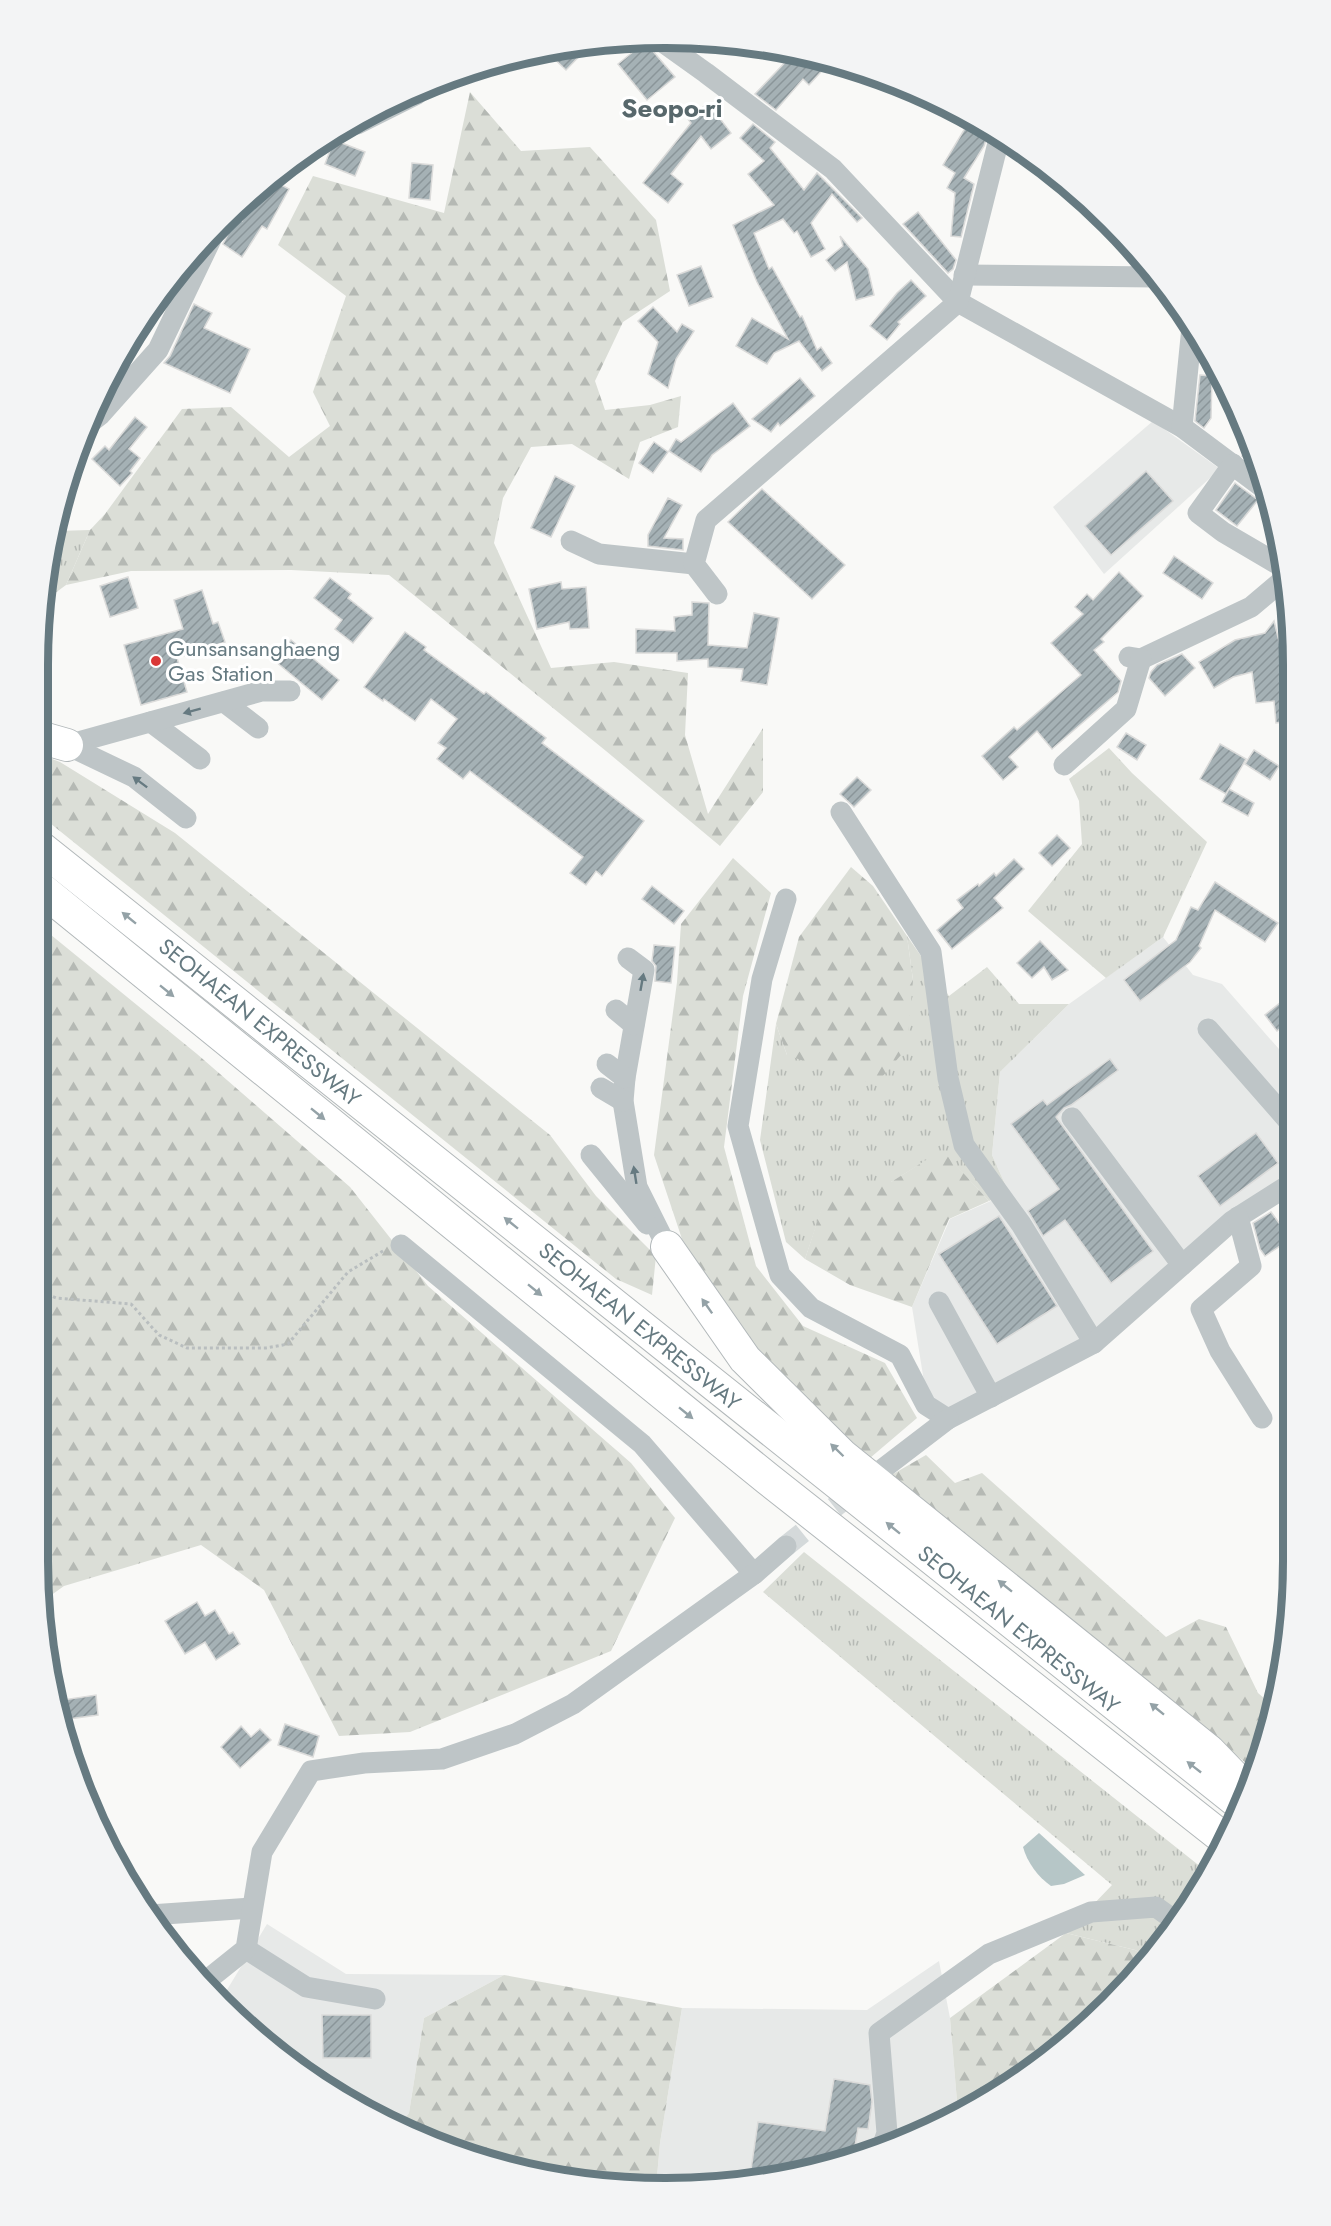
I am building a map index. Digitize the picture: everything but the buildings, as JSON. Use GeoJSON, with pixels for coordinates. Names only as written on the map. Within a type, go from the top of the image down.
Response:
{"type":"FeatureCollection","features":[{"type":"Feature","properties":{"kind":"highway","name":"SEOHAEAN EXPRESSWAY"},"geometry":{"type":"LineString","coordinates":[[48,853],[1235,1800]]}},
{"type":"Feature","properties":{"kind":"highway","name":"SEOHAEAN EXPRESSWAY"},"geometry":{"type":"LineString","coordinates":[[48,894],[768,1479],[1219,1835]]}},
{"type":"Feature","properties":{"kind":"highway"},"geometry":{"type":"LineString","coordinates":[[667,1247],[745,1359],[843,1456],[1209,1750],[1241,1784]]}},
{"type":"Feature","properties":{"kind":"street"},"geometry":{"type":"LineString","coordinates":[[671,48],[833,169],[958,302],[1182,427],[1254,481]]}},
{"type":"Feature","properties":{"kind":"street"},"geometry":{"type":"LineString","coordinates":[[694,564],[706,520],[958,302],[997,145]]}},
{"type":"Feature","properties":{"kind":"street"},"geometry":{"type":"LineString","coordinates":[[103,412],[158,350],[203,256]]}},
{"type":"Feature","properties":{"kind":"street"},"geometry":{"type":"LineString","coordinates":[[964,275],[1145,277]]}},
{"type":"Feature","properties":{"kind":"street"},"geometry":{"type":"LineString","coordinates":[[1182,427],[1191,341]]}},
{"type":"Feature","properties":{"kind":"street"},"geometry":{"type":"LineString","coordinates":[[1233,464],[1198,513],[1223,532],[1274,562]]}},
{"type":"Feature","properties":{"kind":"street"},"geometry":{"type":"LineString","coordinates":[[571,541],[599,554],[694,564],[717,594]]}},
{"type":"Feature","properties":{"kind":"street"},"geometry":{"type":"LineString","coordinates":[[1065,765],[1126,709],[1135,658],[1251,606],[1278,584]]}},
{"type":"Feature","properties":{"kind":"street"},"geometry":{"type":"LineString","coordinates":[[53,741],[151,722],[262,691],[290,691]]}},
{"type":"Feature","properties":{"kind":"street"},"geometry":{"type":"LineString","coordinates":[[224,702],[258,728]]}},
{"type":"Feature","properties":{"kind":"street"},"geometry":{"type":"LineString","coordinates":[[151,722],[200,759]]}},
{"type":"Feature","properties":{"kind":"street"},"geometry":{"type":"LineString","coordinates":[[53,741],[134,777],[186,818]]}},
{"type":"Feature","properties":{"kind":"street"},"geometry":{"type":"LineString","coordinates":[[841,812],[931,952],[948,1078],[964,1145],[1021,1224],[1094,1342]]}},
{"type":"Feature","properties":{"kind":"street"},"geometry":{"type":"LineString","coordinates":[[786,899],[762,980],[738,1126],[780,1275],[811,1308],[900,1355],[926,1405],[948,1419]]}},
{"type":"Feature","properties":{"kind":"street"},"geometry":{"type":"LineString","coordinates":[[628,958],[644,970],[623,1101],[637,1187],[667,1247]]}},
{"type":"Feature","properties":{"kind":"street"},"geometry":{"type":"LineString","coordinates":[[616,1010],[634,1025]]}},
{"type":"Feature","properties":{"kind":"street"},"geometry":{"type":"LineString","coordinates":[[1208,1029],[1283,1115]]}},
{"type":"Feature","properties":{"kind":"street"},"geometry":{"type":"LineString","coordinates":[[607,1064],[625,1078]]}},
{"type":"Feature","properties":{"kind":"street"},"geometry":{"type":"LineString","coordinates":[[601,1088],[623,1101]]}},
{"type":"Feature","properties":{"kind":"street"},"geometry":{"type":"LineString","coordinates":[[1072,1118],[1182,1265]]}},
{"type":"Feature","properties":{"kind":"street"},"geometry":{"type":"LineString","coordinates":[[591,1155],[619,1193],[667,1247]]}},
{"type":"Feature","properties":{"kind":"street"},"geometry":{"type":"LineString","coordinates":[[880,1471],[948,1419],[1094,1342],[1238,1217],[1283,1189]]}},
{"type":"Feature","properties":{"kind":"street"},"geometry":{"type":"LineString","coordinates":[[1238,1217],[1251,1266],[1202,1309],[1220,1351],[1262,1418]]}},
{"type":"Feature","properties":{"kind":"street"},"geometry":{"type":"LineString","coordinates":[[401,1245],[642,1444],[754,1574]]}},
{"type":"Feature","properties":{"kind":"street"},"geometry":{"type":"LineString","coordinates":[[939,1302],[991,1397]]}},
{"type":"Feature","properties":{"kind":"street"},"geometry":{"type":"LineString","coordinates":[[210,1978],[246,1949],[262,1852],[311,1771],[364,1763],[442,1759],[515,1734],[573,1704],[754,1574],[786,1546]]}},
{"type":"Feature","properties":{"kind":"street"},"geometry":{"type":"LineString","coordinates":[[886,2137],[879,2034],[989,1954],[1091,1911],[1156,1907],[1170,1917]]}},
{"type":"Feature","properties":{"kind":"street"},"geometry":{"type":"LineString","coordinates":[[160,1914],[252,1908]]}},
{"type":"Feature","properties":{"kind":"street"},"geometry":{"type":"LineString","coordinates":[[246,1949],[306,1987],[375,1999]]}},
{"type":"Feature","properties":{"kind":"path"},"geometry":{"type":"LineString","coordinates":[[48,1295],[56,1298],[131,1304],[159,1335],[187,1348],[266,1348],[288,1344],[348,1272],[393,1246],[401,1245]]}},
{"type":"Feature","properties":{"kind":"shaded area"},"geometry":{"type":"Polygon","coordinates":[[[1153,421],[1220,469],[1104,574],[1053,507],[1153,421]]]}},
{"type":"Feature","properties":{"kind":"shaded area"},"geometry":{"type":"Polygon","coordinates":[[[1163,937],[1193,975],[1222,984],[1283,1054],[1283,1185],[1084,1341],[948,1413],[926,1394],[912,1307],[950,1219],[1009,1193],[992,1155],[1000,1072],[1069,1004],[1163,937]]]}},
{"type":"Feature","properties":{"kind":"shaded area"},"geometry":{"type":"Polygon","coordinates":[[[1039,1833],[1085,1875],[1064,1884],[1051,1886],[1037,1874],[1023,1847],[1039,1833]]]}},
{"type":"Feature","properties":{"kind":"shaded area"},"geometry":{"type":"Polygon","coordinates":[[[267,1924],[346,1974],[504,1975],[424,2018],[409,2113],[404,2119],[322,2074],[258,2025],[225,1993],[267,1924]]]}},
{"type":"Feature","properties":{"kind":"shaded area"},"geometry":{"type":"Polygon","coordinates":[[[939,1961],[950,2018],[957,2104],[902,2131],[825,2157],[746,2173],[706,2177],[657,2178],[660,2143],[682,2008],[867,2010],[939,1961]]]}},
{"type":"Feature","properties":{"kind":"green space"},"geometry":{"type":"Polygon","coordinates":[[[470,92],[521,151],[590,147],[656,220],[670,291],[623,322],[595,381],[605,410],[650,405],[681,396],[678,427],[640,442],[629,479],[572,444],[531,447],[503,498],[494,543],[551,668],[614,662],[688,673],[685,735],[708,814],[763,728],[763,792],[720,846],[389,575],[291,570],[131,571],[66,585],[90,530],[105,514],[182,409],[231,407],[289,457],[330,426],[313,392],[346,296],[278,245],[313,176],[444,213],[470,92]]]}},
{"type":"Feature","properties":{"kind":"green space"},"geometry":{"type":"Polygon","coordinates":[[[90,530],[66,585],[52,595],[60,545],[63,531],[90,530]]]}},
{"type":"Feature","properties":{"kind":"green space"},"geometry":{"type":"Polygon","coordinates":[[[1109,748],[1132,773],[1207,842],[1163,937],[1106,978],[1028,911],[1082,844],[1079,801],[1069,779],[1109,748]]]}},
{"type":"Feature","properties":{"kind":"green space"},"geometry":{"type":"Polygon","coordinates":[[[48,757],[60,762],[175,833],[550,1135],[596,1196],[656,1256],[652,1295],[616,1279],[48,821],[48,757]]]}},
{"type":"Feature","properties":{"kind":"green space"},"geometry":{"type":"Polygon","coordinates":[[[733,858],[771,893],[743,996],[724,1147],[756,1266],[803,1326],[885,1363],[917,1418],[870,1458],[755,1353],[682,1239],[654,1155],[677,982],[681,924],[733,858]]]}},
{"type":"Feature","properties":{"kind":"green space"},"geometry":{"type":"Polygon","coordinates":[[[851,867],[873,886],[907,936],[913,980],[907,1048],[876,1084],[845,1076],[787,1055],[776,1024],[799,937],[851,867]]]}},
{"type":"Feature","properties":{"kind":"green space"},"geometry":{"type":"Polygon","coordinates":[[[48,933],[197,1054],[350,1187],[428,1286],[631,1463],[675,1518],[611,1651],[410,1732],[339,1736],[264,1590],[201,1545],[64,1586],[49,1597],[48,933]]]}},
{"type":"Feature","properties":{"kind":"green space"},"geometry":{"type":"Polygon","coordinates":[[[907,936],[949,996],[987,967],[1019,1004],[1069,1004],[1000,1072],[992,1155],[1009,1193],[989,1201],[942,1151],[891,1182],[831,1182],[805,1259],[786,1242],[760,1140],[776,1024],[787,1055],[913,980],[907,936]]]}},
{"type":"Feature","properties":{"kind":"green space"},"geometry":{"type":"Polygon","coordinates":[[[942,1150],[989,1201],[949,1219],[912,1307],[850,1285],[805,1259],[830,1182],[891,1182],[942,1150]]]}},
{"type":"Feature","properties":{"kind":"green space"},"geometry":{"type":"Polygon","coordinates":[[[926,1455],[955,1483],[982,1473],[1166,1637],[1199,1619],[1226,1627],[1258,1693],[1267,1700],[1248,1765],[888,1477],[926,1455]]]}},
{"type":"Feature","properties":{"kind":"green space"},"geometry":{"type":"Polygon","coordinates":[[[804,1552],[1201,1867],[1179,1904],[1141,1953],[1066,1933],[1112,1885],[763,1592],[804,1552]]]}},
{"type":"Feature","properties":{"kind":"green space"},"geometry":{"type":"Polygon","coordinates":[[[1066,1933],[1141,1953],[1130,1968],[1073,2025],[1009,2074],[957,2104],[950,2018],[1066,1933]]]}},
{"type":"Feature","properties":{"kind":"green space"},"geometry":{"type":"Polygon","coordinates":[[[504,1975],[682,2008],[660,2143],[657,2178],[585,2173],[545,2166],[467,2145],[404,2119],[409,2113],[424,2018],[504,1975]]]}},
{"type":"Feature","properties":{"kind":"tunnel"},"geometry":{"type":"LineString","coordinates":[[786,1546],[861,1486]]}},
{"type":"Feature","properties":{"kind":"place","name":"Gunsansanghaeng Gas Station"},"geometry":{"type":"Point","coordinates":[156,661]}},
{"type":"Feature","properties":{"kind":"district","name":"Seopo-ri"},"geometry":{"type":"Point","coordinates":[672,108]}}]}
